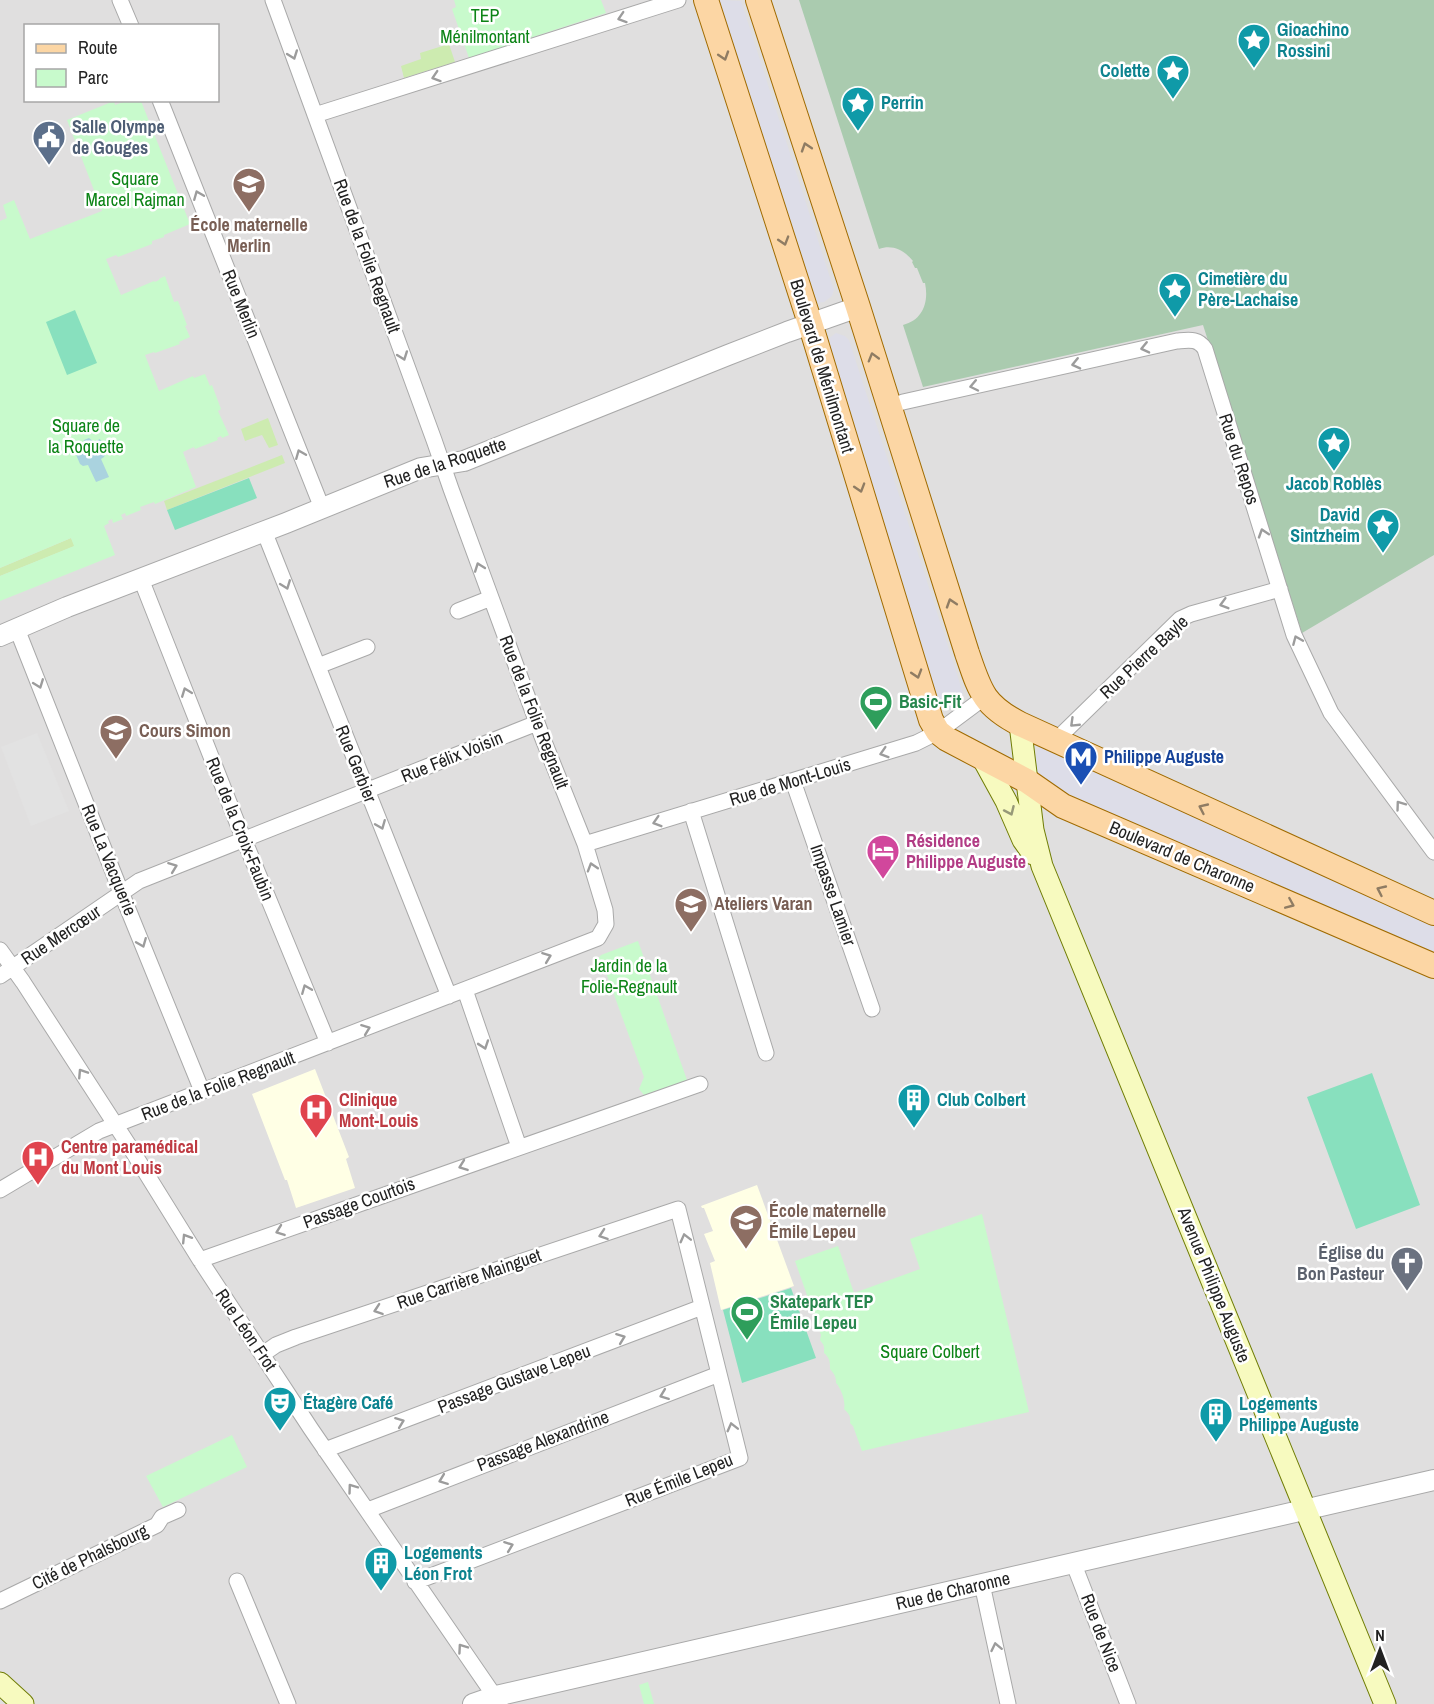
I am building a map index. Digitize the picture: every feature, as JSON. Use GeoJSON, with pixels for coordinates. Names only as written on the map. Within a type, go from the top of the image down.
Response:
{"type":"FeatureCollection","features":[{"type":"Feature","properties":{"kind":"main road","name":"Boulevard de Ménilmontant"},"geometry":{"type":"LineString","coordinates":[[706,0],[810,323],[920,686],[931,720],[938,732]]}},
{"type":"Feature","properties":{"kind":"main road"},"geometry":{"type":"LineString","coordinates":[[758,0],[858,307],[967,654],[985,698],[1000,714],[1020,724],[1433,911]]}},
{"type":"Feature","properties":{"kind":"main road","name":"Avenue Philippe Auguste"},"geometry":{"type":"LineString","coordinates":[[1020,724],[1034,830],[1042,866],[1385,1704]]}},
{"type":"Feature","properties":{"kind":"main road","name":"Boulevard de Charonne"},"geometry":{"type":"LineString","coordinates":[[938,732],[947,740],[1027,780],[1063,806],[1434,966]]}},
{"type":"Feature","properties":{"kind":"main road","name":"Avenue Philippe Auguste"},"geometry":{"type":"LineString","coordinates":[[983,759],[1006,801],[1023,840],[1042,866]]}},
{"type":"Feature","properties":{"kind":"main road"},"geometry":{"type":"LineString","coordinates":[[0,1683],[24,1704]]}},
{"type":"Feature","properties":{"kind":"street"},"geometry":{"type":"LineString","coordinates":[[120,0],[129,24]]}},
{"type":"Feature","properties":{"kind":"street","name":"Rue de la Folie Regnault"},"geometry":{"type":"LineString","coordinates":[[0,1190],[99,1131],[598,938],[606,924],[605,910],[585,844],[537,723],[273,0]]}},
{"type":"Feature","properties":{"kind":"street"},"geometry":{"type":"LineString","coordinates":[[315,115],[678,0]]}},
{"type":"Feature","properties":{"kind":"street","name":"Rue Merlin"},"geometry":{"type":"LineString","coordinates":[[161,102],[322,508]]}},
{"type":"Feature","properties":{"kind":"street","name":"Rue de la Roquette"},"geometry":{"type":"LineString","coordinates":[[9,633],[421,468],[464,461],[737,351],[858,307]]}},
{"type":"Feature","properties":{"kind":"street","name":"Rue du Repos"},"geometry":{"type":"LineString","coordinates":[[888,407],[1172,342],[1189,340],[1201,344],[1294,635],[1331,713],[1434,852]]}},
{"type":"Feature","properties":{"kind":"street","name":"Rue Gerbier"},"geometry":{"type":"LineString","coordinates":[[264,531],[449,996]]}},
{"type":"Feature","properties":{"kind":"street","name":"Rue de la Croix-Faubin"},"geometry":{"type":"LineString","coordinates":[[141,579],[244,840],[328,1043]]}},
{"type":"Feature","properties":{"kind":"street","name":"Rue Pierre Bayle"},"geometry":{"type":"LineString","coordinates":[[1056,740],[1180,619],[1280,588]]}},
{"type":"Feature","properties":{"kind":"street"},"geometry":{"type":"LineString","coordinates":[[458,611],[491,598]]}},
{"type":"Feature","properties":{"kind":"street","name":"Rue La Vacquerie"},"geometry":{"type":"LineString","coordinates":[[9,633],[121,892],[202,1091]]}},
{"type":"Feature","properties":{"kind":"street"},"geometry":{"type":"LineString","coordinates":[[318,666],[367,647]]}},
{"type":"Feature","properties":{"kind":"street","name":"Rue de Mont-Louis"},"geometry":{"type":"LineString","coordinates":[[585,844],[916,743],[938,732],[985,698]]}},
{"type":"Feature","properties":{"kind":"street","name":"Rue Félix Voisin"},"geometry":{"type":"LineString","coordinates":[[244,840],[537,723]]}},
{"type":"Feature","properties":{"kind":"street","name":"Impasse Lamier"},"geometry":{"type":"LineString","coordinates":[[793,781],[872,1009]]}},
{"type":"Feature","properties":{"kind":"street"},"geometry":{"type":"LineString","coordinates":[[691,811],[766,1053]]}},
{"type":"Feature","properties":{"kind":"street","name":"Rue Mercœur"},"geometry":{"type":"LineString","coordinates":[[6,972],[139,881],[244,840]]}},
{"type":"Feature","properties":{"kind":"street","name":"Rue Léon Frot"},"geometry":{"type":"LineString","coordinates":[[0,950],[6,972],[116,1125],[200,1260],[325,1450],[498,1700]]}},
{"type":"Feature","properties":{"kind":"street"},"geometry":{"type":"LineString","coordinates":[[465,990],[519,1147]]}},
{"type":"Feature","properties":{"kind":"street","name":"Passage Courtois"},"geometry":{"type":"LineString","coordinates":[[200,1260],[700,1084]]}},
{"type":"Feature","properties":{"kind":"street","name":"Rue Émile Lepeu"},"geometry":{"type":"LineString","coordinates":[[415,1582],[740,1458],[678,1209]]}},
{"type":"Feature","properties":{"kind":"street","name":"Rue Carrière Mainguet"},"geometry":{"type":"LineString","coordinates":[[263,1354],[276,1345],[296,1337],[678,1209]]}},
{"type":"Feature","properties":{"kind":"street","name":"Passage Gustave Lepeu"},"geometry":{"type":"LineString","coordinates":[[325,1450],[702,1307]]}},
{"type":"Feature","properties":{"kind":"street","name":"Passage Alexandrine"},"geometry":{"type":"LineString","coordinates":[[368,1510],[718,1374]]}},
{"type":"Feature","properties":{"kind":"street","name":"Rue de Charonne"},"geometry":{"type":"LineString","coordinates":[[473,1704],[498,1700],[1073,1562],[1434,1480]]}},
{"type":"Feature","properties":{"kind":"street","name":"Cité de Phalsbourg"},"geometry":{"type":"LineString","coordinates":[[0,1601],[157,1525],[162,1517],[178,1510]]}},
{"type":"Feature","properties":{"kind":"street","name":"Rue de Nice"},"geometry":{"type":"LineString","coordinates":[[1073,1562],[1128,1704]]}},
{"type":"Feature","properties":{"kind":"street"},"geometry":{"type":"LineString","coordinates":[[237,1581],[288,1704]]}},
{"type":"Feature","properties":{"kind":"street"},"geometry":{"type":"LineString","coordinates":[[982,1584],[1008,1704]]}},
{"type":"Feature","properties":{"kind":"shaded area"},"geometry":{"type":"Polygon","coordinates":[[[0,0],[1434,0],[1434,1704],[0,1704],[0,0]]]}},
{"type":"Feature","properties":{"kind":"shaded area"},"geometry":{"type":"Polygon","coordinates":[[[721,0],[741,1],[834,290],[832,296],[824,302],[816,303],[812,300],[719,3],[721,0]]]}},
{"type":"Feature","properties":{"kind":"shaded area","name":"Cimetière du Père-Lachaise"},"geometry":{"type":"Polygon","coordinates":[[[799,0],[1434,0],[1434,555],[1302,633],[1203,325],[923,387],[903,325],[910,323],[920,315],[926,297],[925,283],[913,261],[906,254],[893,248],[879,249],[799,0]]]}},
{"type":"Feature","properties":{"kind":"shaded area"},"geometry":{"type":"Polygon","coordinates":[[[836,333],[849,340],[963,693],[960,704],[951,709],[942,707],[937,701],[826,342],[836,333]]]}},
{"type":"Feature","properties":{"kind":"shaded area"},"geometry":{"type":"Polygon","coordinates":[[[37,733],[69,811],[31,826],[1,747],[37,733]]]}},
{"type":"Feature","properties":{"kind":"shaded area"},"geometry":{"type":"Polygon","coordinates":[[[1041,747],[1434,924],[1434,959],[1044,783],[1036,776],[1034,762],[1038,749],[1041,747]]]}},
{"type":"Feature","properties":{"kind":"shaded area","name":"Clinique Mont-Louis"},"geometry":{"type":"Polygon","coordinates":[[[315,1069],[349,1157],[346,1159],[355,1188],[296,1208],[252,1094],[315,1069]]]}},
{"type":"Feature","properties":{"kind":"shaded area","name":"École maternelle Émile Lepeu"},"geometry":{"type":"Polygon","coordinates":[[[757,1185],[794,1286],[721,1310],[710,1263],[715,1261],[704,1234],[713,1231],[704,1208],[701,1206],[757,1185]]]}},
{"type":"Feature","properties":{"kind":"green space","name":"TEP Ménilmontant"},"geometry":{"type":"Polygon","coordinates":[[[454,0],[601,0],[606,13],[469,58],[452,9],[456,7],[454,0]]]}},
{"type":"Feature","properties":{"kind":"green space"},"geometry":{"type":"Polygon","coordinates":[[[449,44],[455,62],[404,78],[401,66],[421,59],[420,53],[449,44]]]}},
{"type":"Feature","properties":{"kind":"green space","name":"Square de la Roquette"},"geometry":{"type":"Polygon","coordinates":[[[112,102],[115,105],[123,102],[141,102],[190,224],[152,241],[152,244],[118,257],[116,255],[106,259],[121,295],[165,276],[174,302],[178,301],[190,337],[179,342],[180,344],[145,355],[159,391],[193,376],[194,378],[205,374],[210,386],[212,385],[221,409],[218,411],[229,435],[222,438],[221,436],[217,438],[218,440],[183,452],[196,487],[155,504],[154,502],[140,507],[141,510],[126,516],[125,513],[121,515],[123,519],[113,523],[112,519],[108,521],[109,523],[104,526],[115,555],[0,601],[0,576],[74,546],[71,538],[0,568],[0,221],[7,218],[3,205],[14,200],[30,239],[102,211],[67,120],[112,102]]]}},
{"type":"Feature","properties":{"kind":"green space"},"geometry":{"type":"Polygon","coordinates":[[[75,310],[97,363],[67,375],[46,322],[75,310]]]}},
{"type":"Feature","properties":{"kind":"green space"},"geometry":{"type":"Polygon","coordinates":[[[268,418],[278,445],[269,448],[262,435],[245,441],[241,429],[268,418]]]}},
{"type":"Feature","properties":{"kind":"green space"},"geometry":{"type":"Polygon","coordinates":[[[282,455],[285,463],[167,510],[164,501],[282,455]]]}},
{"type":"Feature","properties":{"kind":"green space"},"geometry":{"type":"Polygon","coordinates":[[[249,478],[257,498],[175,530],[167,510],[249,478]]]}},
{"type":"Feature","properties":{"kind":"green space"},"geometry":{"type":"Polygon","coordinates":[[[71,538],[75,546],[0,576],[0,568],[71,538]]]}},
{"type":"Feature","properties":{"kind":"green space","name":"Jardin de la Folie-Regnault"},"geometry":{"type":"Polygon","coordinates":[[[638,941],[687,1080],[644,1095],[639,1089],[644,1077],[605,970],[593,964],[601,955],[638,941]]]}},
{"type":"Feature","properties":{"kind":"green space"},"geometry":{"type":"Polygon","coordinates":[[[1372,1073],[1420,1205],[1356,1229],[1307,1097],[1372,1073]]]}},
{"type":"Feature","properties":{"kind":"green space","name":"Square Colbert"},"geometry":{"type":"Polygon","coordinates":[[[982,1214],[1029,1412],[862,1451],[849,1415],[844,1409],[843,1395],[824,1353],[824,1346],[820,1340],[821,1335],[795,1261],[838,1246],[854,1293],[920,1269],[910,1239],[982,1214]]]}},
{"type":"Feature","properties":{"kind":"green space"},"geometry":{"type":"Polygon","coordinates":[[[791,1288],[816,1358],[742,1383],[723,1310],[791,1288]]]}},
{"type":"Feature","properties":{"kind":"green space"},"geometry":{"type":"Polygon","coordinates":[[[232,1435],[247,1467],[163,1507],[146,1476],[232,1435]]]}},
{"type":"Feature","properties":{"kind":"green space"},"geometry":{"type":"Polygon","coordinates":[[[648,1682],[654,1704],[644,1704],[639,1685],[648,1682]]]}},
{"type":"Feature","properties":{"kind":"water"},"geometry":{"type":"Polygon","coordinates":[[[89,438],[94,442],[100,439],[106,453],[101,459],[109,477],[96,482],[88,465],[80,464],[74,450],[82,447],[84,440],[89,438]]]}},
{"type":"Feature","properties":{"kind":"place","name":"Gioachino Rossini"},"geometry":{"type":"Point","coordinates":[1254,69]}},
{"type":"Feature","properties":{"kind":"place","name":"Colette"},"geometry":{"type":"Point","coordinates":[1173,100]}},
{"type":"Feature","properties":{"kind":"place","name":"Perrin"},"geometry":{"type":"Point","coordinates":[858,132]}},
{"type":"Feature","properties":{"kind":"place","name":"Salle Olympe de Gouges"},"geometry":{"type":"Point","coordinates":[49,166]}},
{"type":"Feature","properties":{"kind":"place","name":"École maternelle Merlin"},"geometry":{"type":"Point","coordinates":[249,213]}},
{"type":"Feature","properties":{"kind":"place","name":"Cimetière du Père-Lachaise"},"geometry":{"type":"Point","coordinates":[1175,318]}},
{"type":"Feature","properties":{"kind":"place","name":"Jacob Roblès"},"geometry":{"type":"Point","coordinates":[1334,472]}},
{"type":"Feature","properties":{"kind":"place","name":"David Sintzheim"},"geometry":{"type":"Point","coordinates":[1383,554]}},
{"type":"Feature","properties":{"kind":"place","name":"Basic-Fit"},"geometry":{"type":"Point","coordinates":[876,731]}},
{"type":"Feature","properties":{"kind":"place","name":"Cours Simon"},"geometry":{"type":"Point","coordinates":[116,760]}},
{"type":"Feature","properties":{"kind":"place","name":"Philippe Auguste"},"geometry":{"type":"Point","coordinates":[1081,786]}},
{"type":"Feature","properties":{"kind":"place","name":"Résidence Philippe Auguste"},"geometry":{"type":"Point","coordinates":[883,880]}},
{"type":"Feature","properties":{"kind":"place","name":"Ateliers Varan"},"geometry":{"type":"Point","coordinates":[691,933]}},
{"type":"Feature","properties":{"kind":"place","name":"Club Colbert"},"geometry":{"type":"Point","coordinates":[914,1129]}},
{"type":"Feature","properties":{"kind":"place","name":"Clinique Mont-Louis"},"geometry":{"type":"Point","coordinates":[316,1139]}},
{"type":"Feature","properties":{"kind":"place","name":"Centre paramédical du Mont Louis"},"geometry":{"type":"Point","coordinates":[38,1186]}},
{"type":"Feature","properties":{"kind":"place","name":"École maternelle Émile Lepeu"},"geometry":{"type":"Point","coordinates":[746,1250]}},
{"type":"Feature","properties":{"kind":"place","name":"Église du Bon Pasteur"},"geometry":{"type":"Point","coordinates":[1407,1292]}},
{"type":"Feature","properties":{"kind":"place","name":"Skatepark TEP Émile Lepeu"},"geometry":{"type":"Point","coordinates":[747,1341]}},
{"type":"Feature","properties":{"kind":"place","name":"Étagère Café"},"geometry":{"type":"Point","coordinates":[280,1432]}},
{"type":"Feature","properties":{"kind":"place","name":"Logements Philippe Auguste"},"geometry":{"type":"Point","coordinates":[1216,1443]}},
{"type":"Feature","properties":{"kind":"place","name":"Logements Léon Frot"},"geometry":{"type":"Point","coordinates":[381,1592]}},
{"type":"Feature","properties":{"kind":"park label","name":"Square Marcel Rajman"},"geometry":{"type":"Point","coordinates":[135,189]}}]}
